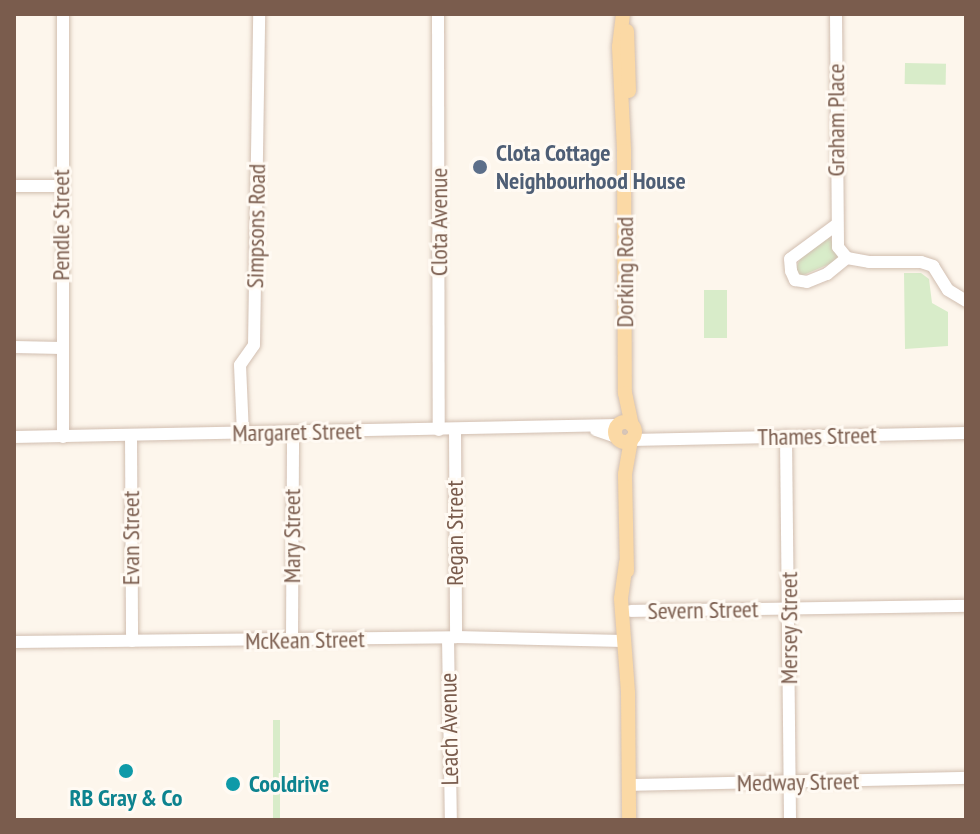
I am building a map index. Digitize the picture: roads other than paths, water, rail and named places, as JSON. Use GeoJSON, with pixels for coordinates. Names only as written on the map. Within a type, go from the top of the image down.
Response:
{"type":"FeatureCollection","features":[{"type":"Feature","properties":{"kind":"main road","name":"Dorking Road"},"geometry":{"type":"LineString","coordinates":[[624,14],[626,563],[622,637],[628,693]]}},
{"type":"Feature","properties":{"kind":"main road","name":"Dorking Road"},"geometry":{"type":"LineString","coordinates":[[626,563],[631,611],[628,693],[630,819]]}},
{"type":"Feature","properties":{"kind":"street","name":"Pendle Street"},"geometry":{"type":"LineString","coordinates":[[63,14],[63,437]]}},
{"type":"Feature","properties":{"kind":"street","name":"Simpsons Road"},"geometry":{"type":"LineString","coordinates":[[243,434],[240,365],[254,345],[259,14]]}},
{"type":"Feature","properties":{"kind":"street","name":"Clota Avenue"},"geometry":{"type":"LineString","coordinates":[[438,14],[439,430]]}},
{"type":"Feature","properties":{"kind":"street","name":"Graham Place"},"geometry":{"type":"LineString","coordinates":[[836,14],[836,225],[838,247],[847,258]]}},
{"type":"Feature","properties":{"kind":"street"},"geometry":{"type":"LineString","coordinates":[[14,186],[61,186]]}},
{"type":"Feature","properties":{"kind":"street"},"geometry":{"type":"LineString","coordinates":[[836,225],[790,259],[795,280],[807,282],[827,274],[847,258],[869,262],[921,262],[933,266],[948,290],[966,301]]}},
{"type":"Feature","properties":{"kind":"street"},"geometry":{"type":"LineString","coordinates":[[14,347],[62,348]]}},
{"type":"Feature","properties":{"kind":"street","name":"Margaret Street"},"geometry":{"type":"LineString","coordinates":[[14,437],[455,429],[581,428],[625,432]]}},
{"type":"Feature","properties":{"kind":"street","name":"Regan Street"},"geometry":{"type":"LineString","coordinates":[[452,638],[455,429]]}},
{"type":"Feature","properties":{"kind":"street","name":"Thames Street"},"geometry":{"type":"LineString","coordinates":[[625,432],[669,437],[966,433]]}},
{"type":"Feature","properties":{"kind":"street","name":"Mary Street"},"geometry":{"type":"LineString","coordinates":[[292,640],[293,433]]}},
{"type":"Feature","properties":{"kind":"street","name":"Evan Street"},"geometry":{"type":"LineString","coordinates":[[131,435],[132,641]]}},
{"type":"Feature","properties":{"kind":"street","name":"Mersey Street"},"geometry":{"type":"LineString","coordinates":[[786,436],[790,820]]}},
{"type":"Feature","properties":{"kind":"street","name":"Severn Street"},"geometry":{"type":"LineString","coordinates":[[631,611],[966,606]]}},
{"type":"Feature","properties":{"kind":"street","name":"McKean Street"},"geometry":{"type":"LineString","coordinates":[[14,642],[622,637]]}},
{"type":"Feature","properties":{"kind":"street","name":"Leach Avenue"},"geometry":{"type":"LineString","coordinates":[[451,820],[452,638]]}},
{"type":"Feature","properties":{"kind":"street","name":"Medway Street"},"geometry":{"type":"LineString","coordinates":[[629,785],[966,778]]}},
{"type":"Feature","properties":{"kind":"place","name":"Clota Cottage Neighbourhood House"},"geometry":{"type":"Point","coordinates":[480,167]}},
{"type":"Feature","properties":{"kind":"place","name":"RB Gray & Co"},"geometry":{"type":"Point","coordinates":[126,771]}},
{"type":"Feature","properties":{"kind":"place","name":"Cooldrive"},"geometry":{"type":"Point","coordinates":[233,784]}}]}
